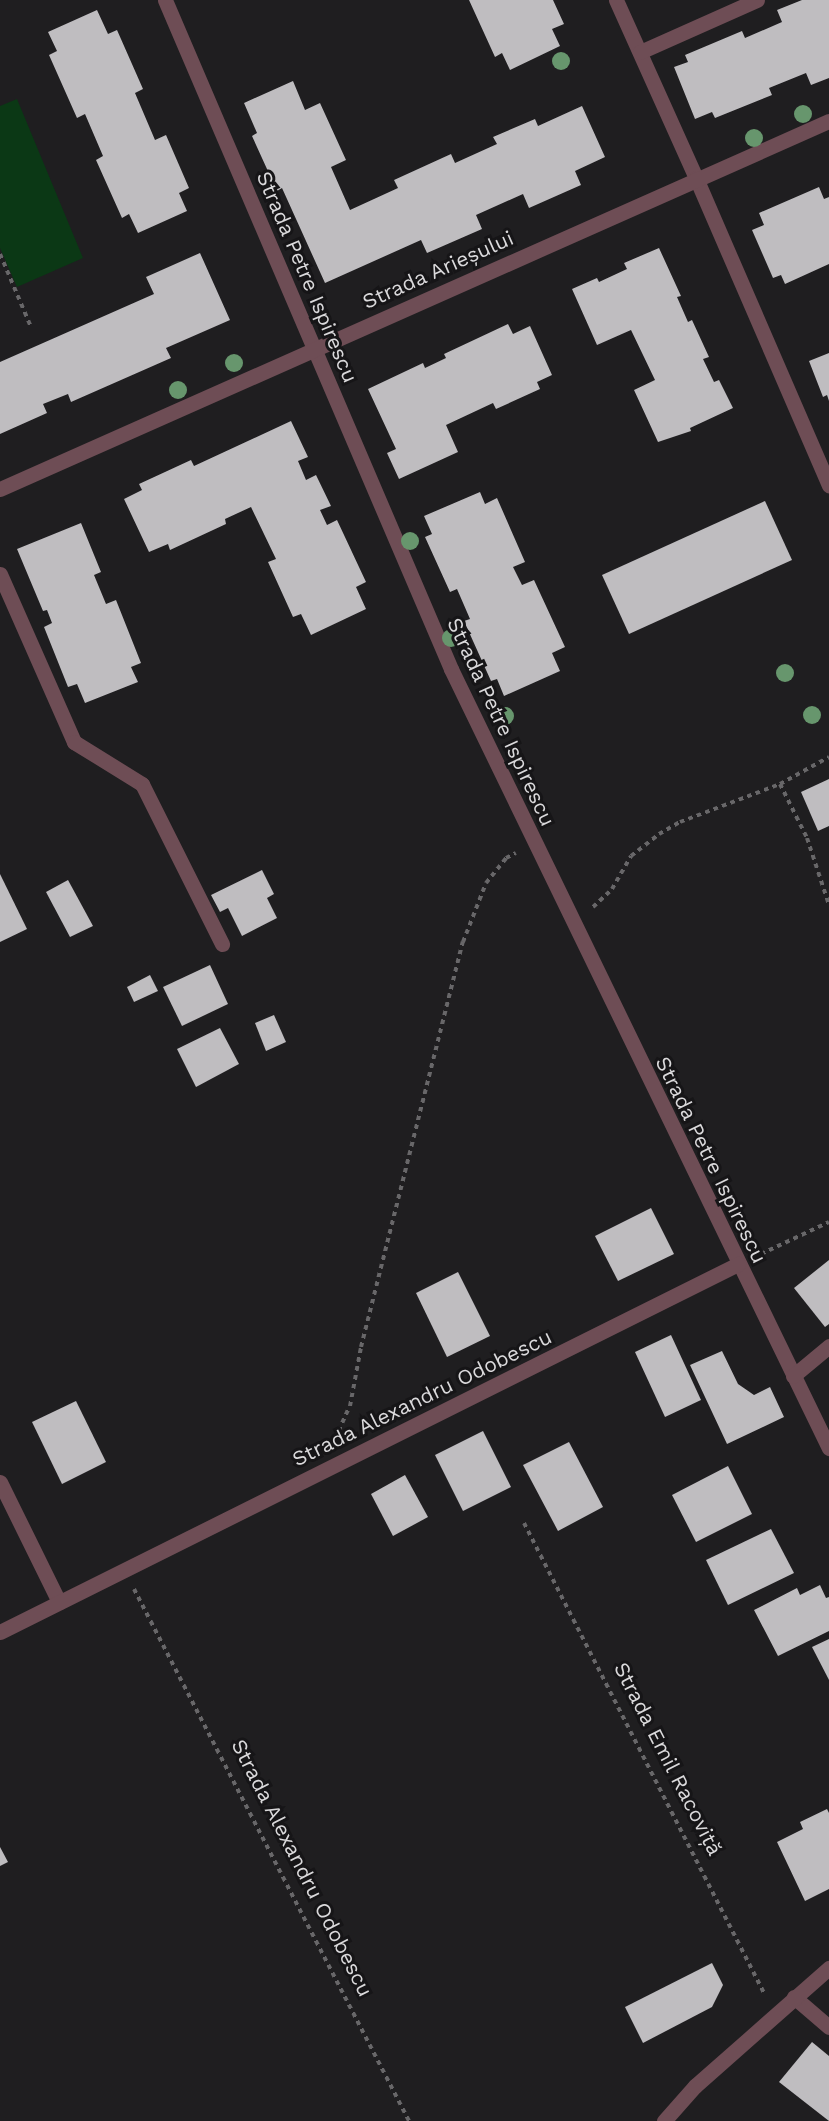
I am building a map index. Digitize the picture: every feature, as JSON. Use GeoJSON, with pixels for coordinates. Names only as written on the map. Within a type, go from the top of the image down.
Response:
{"type":"FeatureCollection","features":[{"type":"Feature","properties":{"kind":"street","name":"Strada Petre Ispirescu"},"geometry":{"type":"LineString","coordinates":[[165,0],[316,348],[451,669],[829,1448]]}},
{"type":"Feature","properties":{"kind":"street"},"geometry":{"type":"LineString","coordinates":[[615,0],[696,178],[829,486]]}},
{"type":"Feature","properties":{"kind":"street"},"geometry":{"type":"LineString","coordinates":[[640,52],[757,0]]}},
{"type":"Feature","properties":{"kind":"street","name":"Strada Arieșului"},"geometry":{"type":"LineString","coordinates":[[0,489],[696,178],[829,121]]}},
{"type":"Feature","properties":{"kind":"street"},"geometry":{"type":"LineString","coordinates":[[0,574],[74,742],[142,784],[222,944]]}},
{"type":"Feature","properties":{"kind":"street","name":"Strada Alexandru Odobescu"},"geometry":{"type":"LineString","coordinates":[[0,1632],[738,1264]]}},
{"type":"Feature","properties":{"kind":"street"},"geometry":{"type":"LineString","coordinates":[[793,1376],[829,1346]]}},
{"type":"Feature","properties":{"kind":"street"},"geometry":{"type":"LineString","coordinates":[[0,1482],[59,1602]]}},
{"type":"Feature","properties":{"kind":"street"},"geometry":{"type":"LineString","coordinates":[[664,2121],[695,2086],[829,1968]]}},
{"type":"Feature","properties":{"kind":"street"},"geometry":{"type":"LineString","coordinates":[[794,1997],[829,2027]]}},
{"type":"Feature","properties":{"kind":"path"},"geometry":{"type":"LineString","coordinates":[[0,254],[31,327]]}},
{"type":"Feature","properties":{"kind":"path"},"geometry":{"type":"LineString","coordinates":[[572,920],[591,909],[612,889],[631,856],[659,834],[680,822],[780,784],[829,757]]}},
{"type":"Feature","properties":{"kind":"path"},"geometry":{"type":"LineString","coordinates":[[780,784],[807,838],[829,905]]}},
{"type":"Feature","properties":{"kind":"path"},"geometry":{"type":"LineString","coordinates":[[318,1473],[350,1406],[361,1347],[463,942],[486,882],[506,858],[535,843]]}},
{"type":"Feature","properties":{"kind":"path"},"geometry":{"type":"LineString","coordinates":[[738,1264],[829,1222]]}},
{"type":"Feature","properties":{"kind":"path","name":"Strada Emil Racoviță"},"geometry":{"type":"LineString","coordinates":[[524,1523],[775,2014]]}},
{"type":"Feature","properties":{"kind":"path","name":"Strada Alexandru Odobescu"},"geometry":{"type":"LineString","coordinates":[[124,1570],[409,2121]]}},
{"type":"Feature","properties":{"kind":"green space"},"geometry":{"type":"Polygon","coordinates":[[[17,99],[83,258],[17,287],[0,248],[0,106],[17,99]]]}},
{"type":"Feature","properties":{"kind":"building"},"geometry":{"type":"Polygon","coordinates":[[[469,0],[553,0],[564,24],[552,29],[560,46],[510,70],[502,53],[495,57],[469,0]]]}},
{"type":"Feature","properties":{"kind":"building"},"geometry":{"type":"Polygon","coordinates":[[[802,0],[829,0],[829,78],[811,85],[806,73],[769,88],[772,95],[715,118],[712,112],[695,119],[674,67],[688,62],[685,55],[742,31],[745,38],[782,22],[777,10],[802,0]]]}},
{"type":"Feature","properties":{"kind":"building"},"geometry":{"type":"Polygon","coordinates":[[[97,10],[108,34],[117,30],[143,89],[135,93],[155,140],[166,135],[189,188],[179,193],[187,211],[138,233],[129,214],[122,218],[96,160],[103,156],[85,114],[77,118],[49,55],[57,51],[48,32],[97,10]]]}},
{"type":"Feature","properties":{"kind":"building"},"geometry":{"type":"Polygon","coordinates":[[[293,81],[305,110],[320,103],[346,160],[331,167],[350,210],[398,188],[394,180],[451,154],[455,163],[497,144],[493,137],[535,119],[538,126],[582,106],[605,157],[575,171],[581,185],[529,208],[523,194],[476,215],[482,229],[427,253],[421,240],[325,283],[282,188],[277,191],[252,136],[257,133],[244,103],[293,81]]]}},
{"type":"Feature","properties":{"kind":"building"},"geometry":{"type":"Polygon","coordinates":[[[819,187],[824,199],[829,197],[829,264],[785,284],[781,275],[773,278],[752,230],[764,225],[759,213],[819,187]]]}},
{"type":"Feature","properties":{"kind":"building"},"geometry":{"type":"Polygon","coordinates":[[[659,248],[681,296],[677,297],[688,322],[692,320],[709,357],[703,359],[714,382],[719,380],[733,408],[690,428],[691,431],[658,442],[634,390],[655,380],[631,330],[597,345],[572,289],[597,278],[599,282],[627,269],[624,263],[659,248]]]}},
{"type":"Feature","properties":{"kind":"building"},"geometry":{"type":"Polygon","coordinates":[[[200,253],[230,320],[166,348],[171,358],[71,402],[68,394],[43,404],[47,413],[0,434],[0,362],[154,294],[146,277],[200,253]]]}},
{"type":"Feature","properties":{"kind":"building"},"geometry":{"type":"Polygon","coordinates":[[[508,324],[513,334],[530,326],[552,375],[537,382],[540,389],[496,409],[493,403],[446,425],[458,452],[399,479],[387,453],[396,449],[368,389],[423,363],[425,368],[446,358],[444,354],[508,324]]]}},
{"type":"Feature","properties":{"kind":"building"},"geometry":{"type":"Polygon","coordinates":[[[829,353],[829,401],[827,395],[823,397],[809,361],[829,353]]]}},
{"type":"Feature","properties":{"kind":"building"},"geometry":{"type":"Polygon","coordinates":[[[291,421],[308,457],[298,461],[306,480],[316,475],[331,506],[320,510],[327,525],[337,520],[366,582],[356,587],[366,609],[311,635],[301,614],[293,617],[268,562],[276,559],[251,507],[225,519],[226,524],[170,550],[168,544],[149,552],[124,499],[142,490],[139,484],[191,460],[194,466],[291,421]]]}},
{"type":"Feature","properties":{"kind":"building"},"geometry":{"type":"Polygon","coordinates":[[[480,492],[485,504],[497,498],[525,562],[513,567],[522,585],[534,580],[565,647],[552,653],[560,671],[504,696],[497,679],[491,681],[464,621],[470,619],[457,589],[450,592],[425,537],[432,534],[424,516],[480,492]]]}},
{"type":"Feature","properties":{"kind":"building"},"geometry":{"type":"Polygon","coordinates":[[[765,501],[792,560],[629,634],[602,575],[765,501]]]}},
{"type":"Feature","properties":{"kind":"building"},"geometry":{"type":"Polygon","coordinates":[[[81,523],[101,572],[94,575],[106,604],[116,600],[141,663],[131,667],[138,682],[85,703],[77,684],[68,687],[44,627],[52,623],[47,610],[43,611],[17,549],[81,523]]]}},
{"type":"Feature","properties":{"kind":"building"},"geometry":{"type":"Polygon","coordinates":[[[829,779],[829,826],[818,831],[801,792],[829,779]]]}},
{"type":"Feature","properties":{"kind":"building"},"geometry":{"type":"Polygon","coordinates":[[[262,870],[274,894],[267,898],[277,918],[242,936],[228,908],[220,912],[211,895],[262,870]]]}},
{"type":"Feature","properties":{"kind":"building"},"geometry":{"type":"Polygon","coordinates":[[[0,874],[27,929],[0,942],[0,874]]]}},
{"type":"Feature","properties":{"kind":"building"},"geometry":{"type":"Polygon","coordinates":[[[68,880],[93,926],[70,937],[46,892],[68,880]]]}},
{"type":"Feature","properties":{"kind":"building"},"geometry":{"type":"Polygon","coordinates":[[[210,965],[228,1004],[182,1026],[163,987],[210,965]]]}},
{"type":"Feature","properties":{"kind":"building"},"geometry":{"type":"Polygon","coordinates":[[[150,975],[158,991],[134,1002],[127,987],[150,975]]]}},
{"type":"Feature","properties":{"kind":"building"},"geometry":{"type":"Polygon","coordinates":[[[274,1015],[286,1042],[266,1051],[255,1023],[274,1015]]]}},
{"type":"Feature","properties":{"kind":"building"},"geometry":{"type":"Polygon","coordinates":[[[220,1028],[239,1064],[196,1087],[177,1049],[220,1028]]]}},
{"type":"Feature","properties":{"kind":"building"},"geometry":{"type":"Polygon","coordinates":[[[651,1208],[674,1254],[618,1281],[595,1236],[651,1208]]]}},
{"type":"Feature","properties":{"kind":"building"},"geometry":{"type":"Polygon","coordinates":[[[829,1260],[829,1324],[825,1327],[794,1288],[829,1260]]]}},
{"type":"Feature","properties":{"kind":"building"},"geometry":{"type":"Polygon","coordinates":[[[458,1272],[490,1336],[447,1357],[416,1293],[458,1272]]]}},
{"type":"Feature","properties":{"kind":"building"},"geometry":{"type":"Polygon","coordinates":[[[671,1335],[701,1400],[665,1417],[635,1352],[671,1335]]]}},
{"type":"Feature","properties":{"kind":"building"},"geometry":{"type":"Polygon","coordinates":[[[722,1351],[738,1384],[754,1395],[770,1387],[784,1417],[727,1444],[690,1365],[722,1351]]]}},
{"type":"Feature","properties":{"kind":"building"},"geometry":{"type":"Polygon","coordinates":[[[76,1401],[106,1462],[62,1484],[32,1422],[76,1401]]]}},
{"type":"Feature","properties":{"kind":"building"},"geometry":{"type":"Polygon","coordinates":[[[483,1431],[511,1487],[463,1511],[435,1455],[483,1431]]]}},
{"type":"Feature","properties":{"kind":"building"},"geometry":{"type":"Polygon","coordinates":[[[569,1442],[603,1507],[558,1531],[523,1465],[569,1442]]]}},
{"type":"Feature","properties":{"kind":"building"},"geometry":{"type":"Polygon","coordinates":[[[728,1466],[752,1514],[696,1542],[672,1495],[728,1466]]]}},
{"type":"Feature","properties":{"kind":"building"},"geometry":{"type":"Polygon","coordinates":[[[405,1475],[428,1517],[393,1536],[371,1494],[405,1475]]]}},
{"type":"Feature","properties":{"kind":"building"},"geometry":{"type":"Polygon","coordinates":[[[771,1529],[794,1573],[728,1605],[706,1560],[771,1529]]]}},
{"type":"Feature","properties":{"kind":"building"},"geometry":{"type":"Polygon","coordinates":[[[820,1585],[826,1598],[829,1597],[829,1631],[778,1656],[754,1610],[797,1588],[800,1595],[820,1585]]]}},
{"type":"Feature","properties":{"kind":"building"},"geometry":{"type":"Polygon","coordinates":[[[829,1639],[829,1680],[812,1647],[829,1639]]]}},
{"type":"Feature","properties":{"kind":"building"},"geometry":{"type":"Polygon","coordinates":[[[827,1809],[829,1813],[829,1889],[805,1901],[777,1842],[803,1829],[800,1822],[827,1809]]]}},
{"type":"Feature","properties":{"kind":"building"},"geometry":{"type":"Polygon","coordinates":[[[0,1847],[8,1862],[0,1866],[0,1847]]]}},
{"type":"Feature","properties":{"kind":"building"},"geometry":{"type":"Polygon","coordinates":[[[712,1963],[723,1985],[712,2007],[643,2043],[625,2007],[712,1963]]]}},
{"type":"Feature","properties":{"kind":"building"},"geometry":{"type":"Polygon","coordinates":[[[812,2042],[829,2056],[829,2121],[779,2082],[812,2042]]]}}]}
